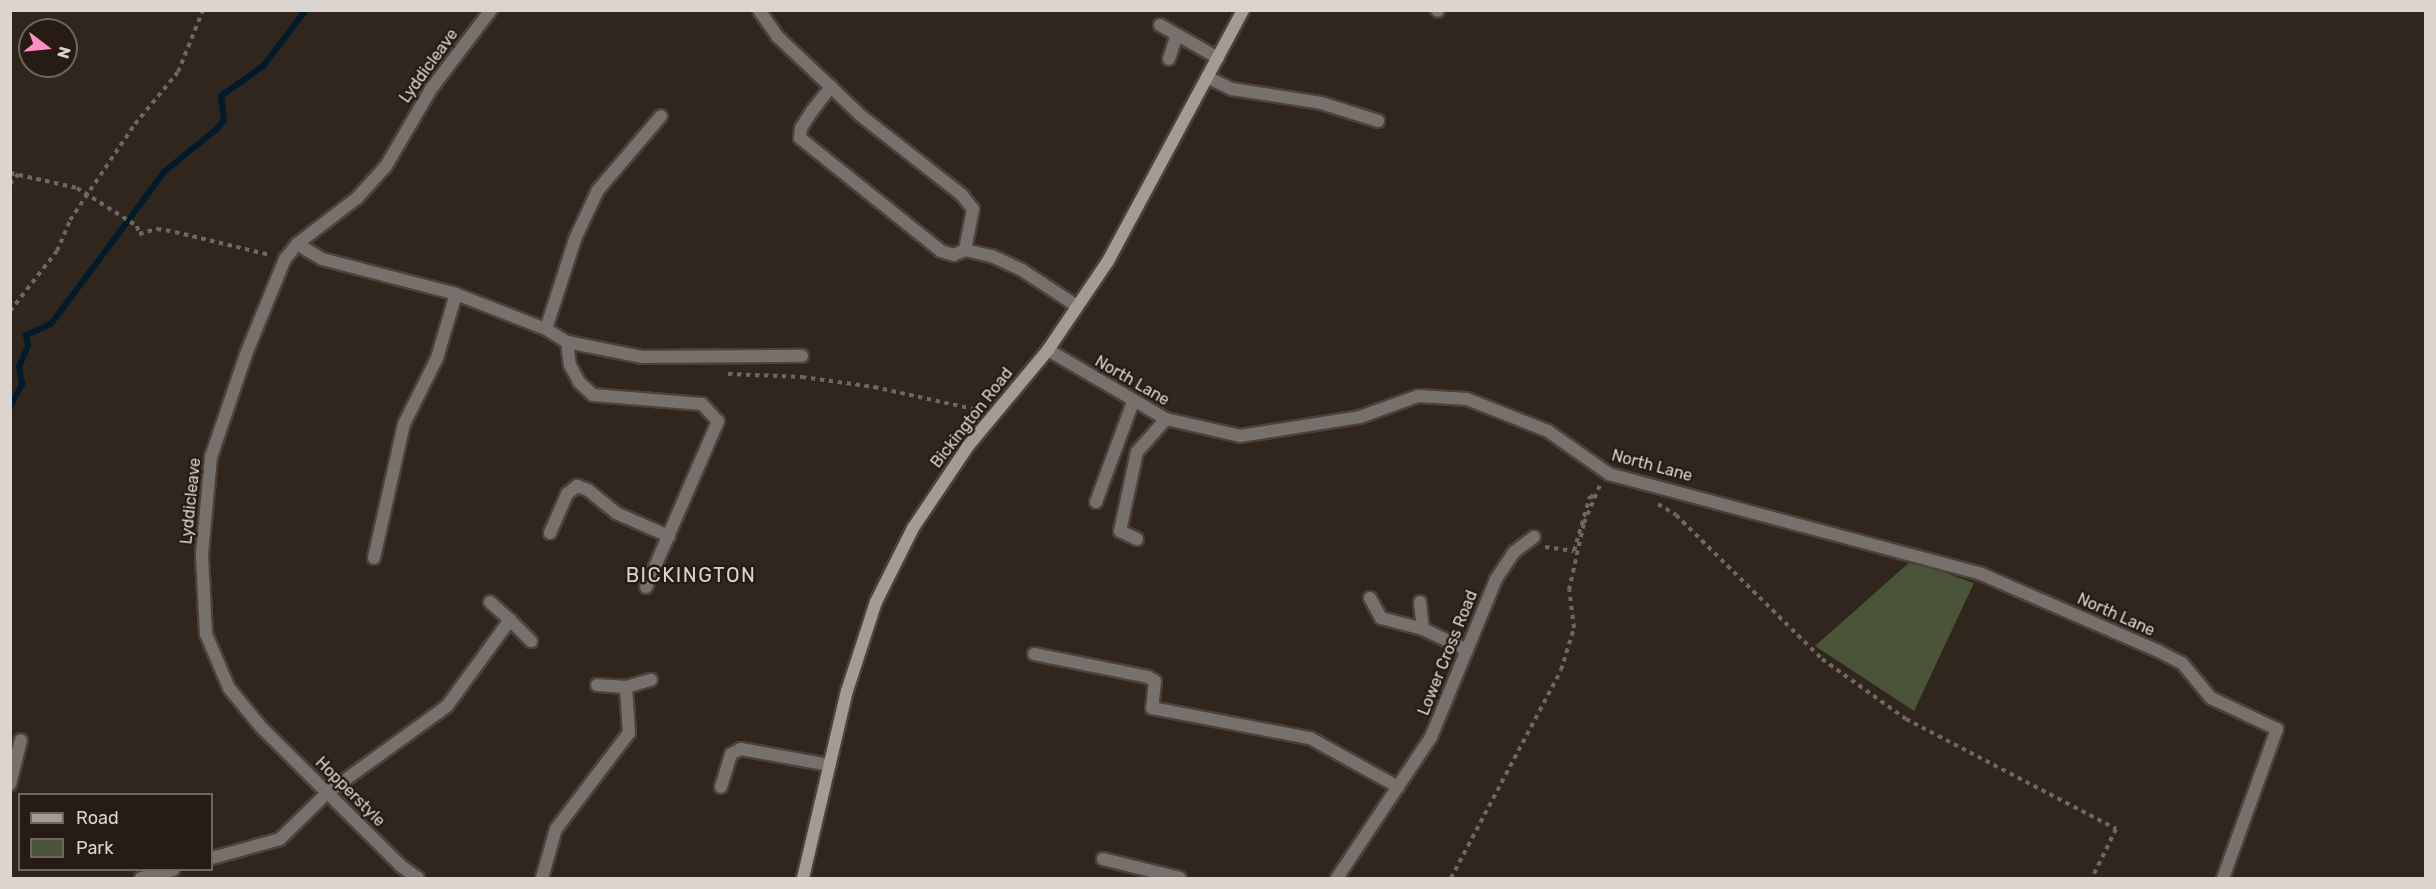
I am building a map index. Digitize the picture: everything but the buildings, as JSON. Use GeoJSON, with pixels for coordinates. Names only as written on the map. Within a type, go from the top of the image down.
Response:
{"type":"FeatureCollection","features":[{"type":"Feature","properties":{"kind":"main road","name":"Bickington Road"},"geometry":{"type":"LineString","coordinates":[[803,879],[848,691],[876,602],[913,528],[968,446],[1048,350],[1108,261],[1243,10]]}},
{"type":"Feature","properties":{"kind":"street","name":"Lyddicleave"},"geometry":{"type":"LineString","coordinates":[[261,727],[229,688],[206,634],[202,554],[212,457],[246,354],[285,259],[297,244],[357,198],[386,166],[431,89],[491,10]]}},
{"type":"Feature","properties":{"kind":"street"},"geometry":{"type":"LineString","coordinates":[[759,10],[777,36],[831,87],[962,195],[973,209],[965,250]]}},
{"type":"Feature","properties":{"kind":"street"},"geometry":{"type":"LineString","coordinates":[[1160,25],[1218,57]]}},
{"type":"Feature","properties":{"kind":"street"},"geometry":{"type":"LineString","coordinates":[[1169,59],[1177,35]]}},
{"type":"Feature","properties":{"kind":"street"},"geometry":{"type":"LineString","coordinates":[[1207,77],[1232,89],[1321,104],[1378,121]]}},
{"type":"Feature","properties":{"kind":"street"},"geometry":{"type":"LineString","coordinates":[[831,87],[801,128],[800,138],[941,251],[954,255],[965,250],[992,256],[1022,270],[1077,306]]}},
{"type":"Feature","properties":{"kind":"street"},"geometry":{"type":"LineString","coordinates":[[546,329],[575,239],[598,190],[661,116]]}},
{"type":"Feature","properties":{"kind":"street"},"geometry":{"type":"LineString","coordinates":[[297,244],[321,259],[456,294],[546,329],[567,342],[642,357],[802,356]]}},
{"type":"Feature","properties":{"kind":"street"},"geometry":{"type":"LineString","coordinates":[[374,558],[404,424],[437,358],[456,294]]}},
{"type":"Feature","properties":{"kind":"street"},"geometry":{"type":"LineString","coordinates":[[567,342],[570,365],[579,382],[593,395],[702,404],[714,413],[717,422],[646,587]]}},
{"type":"Feature","properties":{"kind":"street","name":"North Lane"},"geometry":{"type":"LineString","coordinates":[[1048,350],[1133,402],[1166,419],[1240,436],[1360,417],[1418,396],[1467,399],[1548,431],[1605,472],[1981,574],[2158,651],[2182,663],[2211,698],[2277,729],[2223,879]]}},
{"type":"Feature","properties":{"kind":"street"},"geometry":{"type":"LineString","coordinates":[[1096,502],[1133,402]]}},
{"type":"Feature","properties":{"kind":"street"},"geometry":{"type":"LineString","coordinates":[[1137,539],[1120,531],[1137,452],[1166,419]]}},
{"type":"Feature","properties":{"kind":"street"},"geometry":{"type":"LineString","coordinates":[[550,534],[567,494],[577,486],[588,490],[616,513],[669,536]]}},
{"type":"Feature","properties":{"kind":"street","name":"Lower Cross Road"},"geometry":{"type":"LineString","coordinates":[[1337,879],[1431,737],[1496,579],[1523,545],[1534,537]]}},
{"type":"Feature","properties":{"kind":"street"},"geometry":{"type":"LineString","coordinates":[[1370,598],[1381,618],[1423,629],[1467,650]]}},
{"type":"Feature","properties":{"kind":"street"},"geometry":{"type":"LineString","coordinates":[[1420,602],[1423,629]]}},
{"type":"Feature","properties":{"kind":"street"},"geometry":{"type":"LineString","coordinates":[[490,603],[531,641]]}},
{"type":"Feature","properties":{"kind":"street"},"geometry":{"type":"LineString","coordinates":[[213,858],[280,839],[327,793],[447,706],[510,620]]}},
{"type":"Feature","properties":{"kind":"street"},"geometry":{"type":"LineString","coordinates":[[1034,654],[1148,677],[1155,681],[1152,708],[1310,738],[1398,787]]}},
{"type":"Feature","properties":{"kind":"street"},"geometry":{"type":"LineString","coordinates":[[597,685],[626,687],[651,680]]}},
{"type":"Feature","properties":{"kind":"street"},"geometry":{"type":"LineString","coordinates":[[542,879],[556,829],[629,733],[626,687]]}},
{"type":"Feature","properties":{"kind":"street","name":"Hopperstyle"},"geometry":{"type":"LineString","coordinates":[[261,727],[418,879]]}},
{"type":"Feature","properties":{"kind":"street"},"geometry":{"type":"LineString","coordinates":[[10,784],[21,740]]}},
{"type":"Feature","properties":{"kind":"street"},"geometry":{"type":"LineString","coordinates":[[721,787],[731,753],[741,750],[829,765]]}},
{"type":"Feature","properties":{"kind":"street"},"geometry":{"type":"LineString","coordinates":[[1103,859],[1180,879]]}},
{"type":"Feature","properties":{"kind":"street"},"geometry":{"type":"LineString","coordinates":[[141,879],[169,871]]}},
{"type":"Feature","properties":{"kind":"path"},"geometry":{"type":"LineString","coordinates":[[10,311],[57,251],[70,220],[135,124],[178,72],[203,10]]}},
{"type":"Feature","properties":{"kind":"path"},"geometry":{"type":"LineString","coordinates":[[10,173],[18,173],[88,194],[137,226]]}},
{"type":"Feature","properties":{"kind":"path"},"geometry":{"type":"LineString","coordinates":[[10,184],[18,173]]}},
{"type":"Feature","properties":{"kind":"path"},"geometry":{"type":"LineString","coordinates":[[1450,879],[1561,670],[1574,628],[1569,590],[1584,523],[1605,472]]}},
{"type":"Feature","properties":{"kind":"path"},"geometry":{"type":"LineString","coordinates":[[1523,545],[1574,551],[1590,495],[1595,497]]}},
{"type":"Feature","properties":{"kind":"path"},"geometry":{"type":"LineString","coordinates":[[1647,497],[1676,514],[1822,659],[1906,719],[2116,829],[2092,879]]}},
{"type":"Feature","properties":{"kind":"green space"},"geometry":{"type":"Polygon","coordinates":[[[1911,561],[1974,583],[1914,711],[1815,646],[1911,561]]]}},
{"type":"Feature","properties":{"kind":"waterway"},"geometry":{"type":"LineString","coordinates":[[10,407],[22,384],[19,367],[28,346],[26,335],[51,324],[165,171],[217,129],[224,120],[221,96],[263,66],[306,10]]}},
{"type":"Feature","properties":{"kind":"district","name":"BICKINGTON"},"geometry":{"type":"Point","coordinates":[691,575]}}]}
